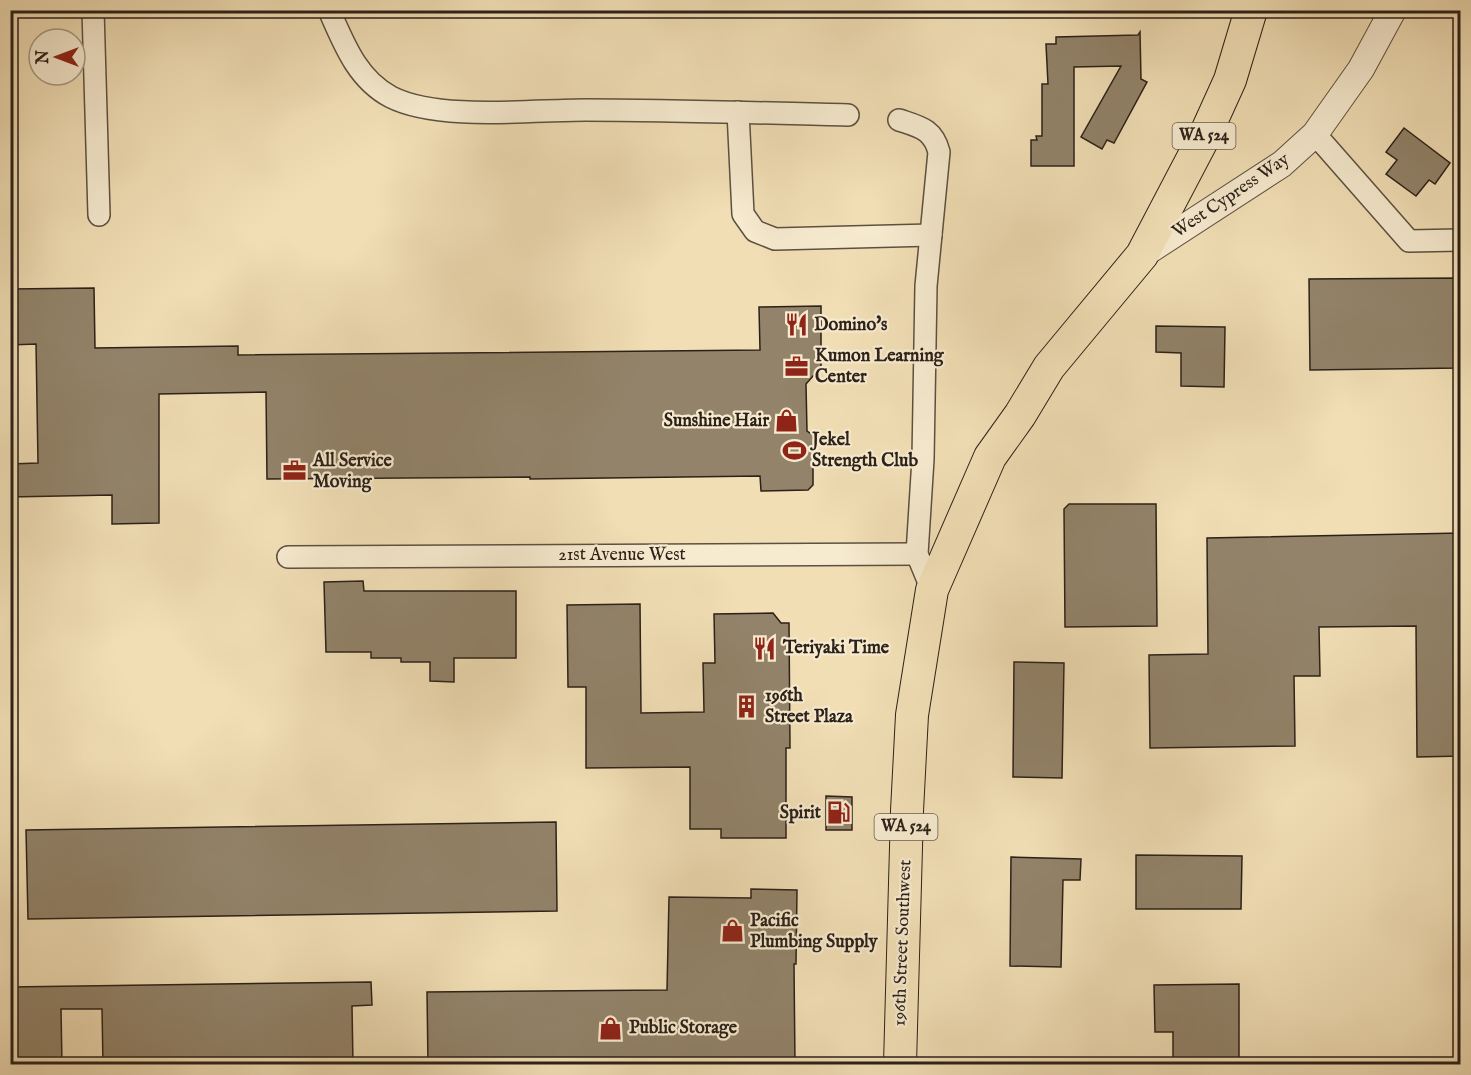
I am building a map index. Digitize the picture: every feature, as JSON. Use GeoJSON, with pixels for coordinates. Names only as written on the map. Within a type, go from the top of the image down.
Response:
{"type":"FeatureCollection","features":[{"type":"Feature","properties":{"kind":"main road","name":"196th Street Southwest"},"geometry":{"type":"LineString","coordinates":[[900,1065],[912,715],[932,590],[990,457],[1020,415],[1049,367],[1142,255],[1211,122],[1230,80],[1251,10]]}},
{"type":"Feature","properties":{"kind":"street"},"geometry":{"type":"LineString","coordinates":[[93,10],[99,215]]}},
{"type":"Feature","properties":{"kind":"street"},"geometry":{"type":"LineString","coordinates":[[329,10],[348,52],[363,75],[375,87],[406,103],[430,108],[465,111],[584,110],[848,115]]}},
{"type":"Feature","properties":{"kind":"street","name":"West Cypress Way"},"geometry":{"type":"LineString","coordinates":[[1142,255],[1282,164],[1314,134],[1361,69],[1394,10]]}},
{"type":"Feature","properties":{"kind":"street"},"geometry":{"type":"LineString","coordinates":[[738,112],[743,213],[754,231],[775,239],[931,236]]}},
{"type":"Feature","properties":{"kind":"street"},"geometry":{"type":"LineString","coordinates":[[899,120],[918,126],[935,138],[939,152],[926,286],[923,459],[917,554],[932,590]]}},
{"type":"Feature","properties":{"kind":"street"},"geometry":{"type":"LineString","coordinates":[[1314,134],[1409,241],[1461,240]]}},
{"type":"Feature","properties":{"kind":"street","name":"21st Avenue West"},"geometry":{"type":"LineString","coordinates":[[288,557],[917,554]]}},
{"type":"Feature","properties":{"kind":"building"},"geometry":{"type":"Polygon","coordinates":[[[1140,32],[1141,79],[1147,82],[1114,143],[1107,140],[1102,149],[1081,137],[1121,66],[1074,67],[1074,166],[1031,166],[1031,140],[1037,140],[1036,136],[1042,136],[1042,84],[1048,84],[1046,44],[1056,44],[1056,37],[1138,35],[1140,32]]]}},
{"type":"Feature","properties":{"kind":"building"},"geometry":{"type":"Polygon","coordinates":[[[1404,128],[1450,163],[1435,184],[1429,180],[1416,196],[1386,174],[1397,160],[1386,152],[1404,128]]]}},
{"type":"Feature","properties":{"kind":"building"},"geometry":{"type":"Polygon","coordinates":[[[1459,278],[1460,368],[1310,370],[1309,279],[1459,278]]]}},
{"type":"Feature","properties":{"kind":"building"},"geometry":{"type":"Polygon","coordinates":[[[94,288],[95,348],[238,346],[238,355],[760,350],[759,307],[821,306],[821,367],[806,384],[807,431],[813,435],[813,485],[808,490],[761,491],[760,476],[267,479],[266,392],[159,394],[159,523],[112,524],[112,495],[10,497],[10,464],[38,463],[36,344],[10,345],[10,289],[94,288]]]}},
{"type":"Feature","properties":{"kind":"building"},"geometry":{"type":"Polygon","coordinates":[[[1156,326],[1225,327],[1224,387],[1181,386],[1181,353],[1156,352],[1156,326]]]}},
{"type":"Feature","properties":{"kind":"building"},"geometry":{"type":"Polygon","coordinates":[[[1069,504],[1156,504],[1157,626],[1065,627],[1064,509],[1069,504]]]}},
{"type":"Feature","properties":{"kind":"building"},"geometry":{"type":"Polygon","coordinates":[[[1461,533],[1461,756],[1417,757],[1416,626],[1319,627],[1320,676],[1294,676],[1295,746],[1150,748],[1149,655],[1208,654],[1207,538],[1461,533]]]}},
{"type":"Feature","properties":{"kind":"building"},"geometry":{"type":"Polygon","coordinates":[[[363,581],[364,591],[516,591],[516,658],[454,658],[454,682],[430,681],[430,662],[401,662],[401,658],[371,658],[371,652],[326,652],[324,582],[363,581]]]}},
{"type":"Feature","properties":{"kind":"building"},"geometry":{"type":"Polygon","coordinates":[[[640,604],[641,713],[704,712],[703,663],[715,663],[714,614],[773,613],[781,623],[789,623],[790,748],[786,748],[786,838],[721,838],[721,829],[690,829],[690,767],[586,768],[586,687],[568,687],[567,605],[640,604]]]}},
{"type":"Feature","properties":{"kind":"building"},"geometry":{"type":"Polygon","coordinates":[[[1014,662],[1064,663],[1062,778],[1013,777],[1014,662]]]}},
{"type":"Feature","properties":{"kind":"building","name":"Spirit"},"geometry":{"type":"Polygon","coordinates":[[[826,796],[852,797],[852,830],[826,830],[826,796]]]}},
{"type":"Feature","properties":{"kind":"building"},"geometry":{"type":"Polygon","coordinates":[[[556,822],[557,911],[28,919],[26,830],[556,822]]]}},
{"type":"Feature","properties":{"kind":"building"},"geometry":{"type":"Polygon","coordinates":[[[1136,855],[1242,856],[1241,909],[1136,909],[1136,855]]]}},
{"type":"Feature","properties":{"kind":"building"},"geometry":{"type":"Polygon","coordinates":[[[1011,857],[1081,859],[1080,880],[1063,880],[1061,967],[1010,966],[1011,857]]]}},
{"type":"Feature","properties":{"kind":"building","name":"Public Storage"},"geometry":{"type":"Polygon","coordinates":[[[751,889],[797,890],[796,964],[794,964],[795,1065],[428,1065],[427,992],[667,990],[669,897],[751,898],[751,889]]]}},
{"type":"Feature","properties":{"kind":"building"},"geometry":{"type":"Polygon","coordinates":[[[371,982],[372,1005],[352,1006],[353,1065],[103,1065],[102,1009],[61,1009],[62,1065],[10,1065],[10,987],[371,982]]]}},
{"type":"Feature","properties":{"kind":"building"},"geometry":{"type":"Polygon","coordinates":[[[1239,984],[1239,1065],[1173,1065],[1173,1032],[1155,1032],[1154,985],[1239,984]]]}},
{"type":"Feature","properties":{"kind":"place","name":"Domino's"},"geometry":{"type":"Point","coordinates":[796,325]}},
{"type":"Feature","properties":{"kind":"place","name":"Kumon Learning Center"},"geometry":{"type":"Point","coordinates":[797,366]}},
{"type":"Feature","properties":{"kind":"place","name":"Sunshine Hair"},"geometry":{"type":"Point","coordinates":[787,421]}},
{"type":"Feature","properties":{"kind":"place","name":"Jekel Strength Club"},"geometry":{"type":"Point","coordinates":[794,450]}},
{"type":"Feature","properties":{"kind":"place","name":"All Service Moving"},"geometry":{"type":"Point","coordinates":[295,471]}},
{"type":"Feature","properties":{"kind":"place","name":"Teriyaki Time"},"geometry":{"type":"Point","coordinates":[765,648]}},
{"type":"Feature","properties":{"kind":"place","name":"196th Street Plaza"},"geometry":{"type":"Point","coordinates":[747,706]}},
{"type":"Feature","properties":{"kind":"place","name":"Spirit"},"geometry":{"type":"Point","coordinates":[839,813]}},
{"type":"Feature","properties":{"kind":"place","name":"Pacific Plumbing Supply"},"geometry":{"type":"Point","coordinates":[732,931]}},
{"type":"Feature","properties":{"kind":"place","name":"Public Storage"},"geometry":{"type":"Point","coordinates":[611,1028]}}]}
